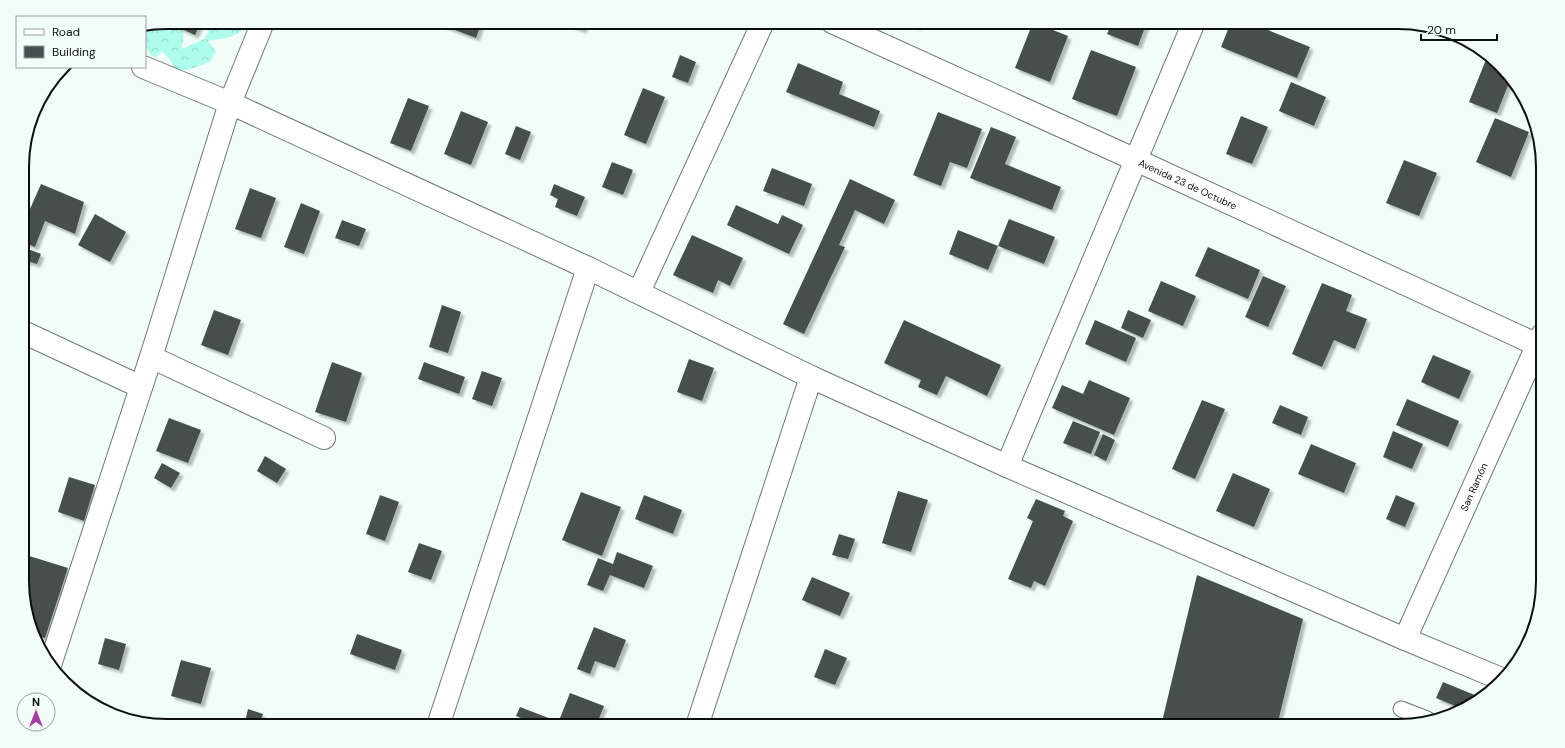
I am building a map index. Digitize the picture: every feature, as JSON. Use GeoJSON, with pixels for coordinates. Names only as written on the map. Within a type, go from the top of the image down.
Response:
{"type":"FeatureCollection","features":[{"type":"Feature","properties":{"kind":"street"},"geometry":{"type":"LineString","coordinates":[[52,657],[141,387],[230,103],[260,29]]}},
{"type":"Feature","properties":{"kind":"street"},"geometry":{"type":"LineString","coordinates":[[639,292],[760,29]]}},
{"type":"Feature","properties":{"kind":"street","name":"Avenida 23 de Octubre"},"geometry":{"type":"LineString","coordinates":[[847,29],[1536,340]]}},
{"type":"Feature","properties":{"kind":"street"},"geometry":{"type":"LineString","coordinates":[[1007,466],[1191,29]]}},
{"type":"Feature","properties":{"kind":"street"},"geometry":{"type":"LineString","coordinates":[[145,68],[230,103],[588,268],[811,377],[1007,466],[1405,639],[1497,677]]}},
{"type":"Feature","properties":{"kind":"street"},"geometry":{"type":"LineString","coordinates":[[440,719],[588,268]]}},
{"type":"Feature","properties":{"kind":"street"},"geometry":{"type":"LineString","coordinates":[[29,335],[141,387]]}},
{"type":"Feature","properties":{"kind":"street","name":"San Ramón"},"geometry":{"type":"LineString","coordinates":[[1405,639],[1536,353]]}},
{"type":"Feature","properties":{"kind":"street"},"geometry":{"type":"LineString","coordinates":[[150,357],[324,438]]}},
{"type":"Feature","properties":{"kind":"street"},"geometry":{"type":"LineString","coordinates":[[699,719],[811,377]]}},
{"type":"Feature","properties":{"kind":"lane"},"geometry":{"type":"LineString","coordinates":[[1401,709],[1421,717]]}},
{"type":"Feature","properties":{"kind":"green space"},"geometry":{"type":"Polygon","coordinates":[[[182,29],[184,34],[182,49],[204,39],[206,40],[205,37],[209,31],[204,29],[243,29],[226,38],[208,41],[216,51],[210,62],[187,70],[176,70],[162,51],[156,58],[150,55],[146,47],[146,31],[182,29]]]}},
{"type":"Feature","properties":{"kind":"building"},"geometry":{"type":"Polygon","coordinates":[[[182,29],[198,29],[195,35],[182,29]]]}},
{"type":"Feature","properties":{"kind":"building"},"geometry":{"type":"Polygon","coordinates":[[[452,29],[479,29],[476,38],[452,29]]]}},
{"type":"Feature","properties":{"kind":"building"},"geometry":{"type":"Polygon","coordinates":[[[1030,29],[1050,29],[1068,36],[1050,82],[1015,68],[1030,29]]]}},
{"type":"Feature","properties":{"kind":"building"},"geometry":{"type":"Polygon","coordinates":[[[1109,29],[1144,29],[1138,46],[1107,34],[1109,29]]]}},
{"type":"Feature","properties":{"kind":"building"},"geometry":{"type":"Polygon","coordinates":[[[1228,29],[1265,29],[1310,47],[1297,78],[1221,47],[1228,29]]]}},
{"type":"Feature","properties":{"kind":"building"},"geometry":{"type":"Polygon","coordinates":[[[1091,50],[1136,67],[1117,116],[1072,99],[1091,50]]]}},
{"type":"Feature","properties":{"kind":"building"},"geometry":{"type":"Polygon","coordinates":[[[680,55],[696,62],[688,83],[672,77],[680,55]]]}},
{"type":"Feature","properties":{"kind":"building"},"geometry":{"type":"Polygon","coordinates":[[[1486,61],[1496,69],[1508,85],[1497,113],[1469,102],[1486,61]]]}},
{"type":"Feature","properties":{"kind":"building"},"geometry":{"type":"Polygon","coordinates":[[[798,63],[843,82],[839,94],[880,111],[874,127],[786,92],[798,63]]]}},
{"type":"Feature","properties":{"kind":"building"},"geometry":{"type":"Polygon","coordinates":[[[1291,82],[1326,97],[1314,126],[1279,111],[1291,82]]]}},
{"type":"Feature","properties":{"kind":"building"},"geometry":{"type":"Polygon","coordinates":[[[643,88],[665,97],[646,144],[624,135],[643,88]]]}},
{"type":"Feature","properties":{"kind":"building"},"geometry":{"type":"Polygon","coordinates":[[[408,98],[429,106],[411,151],[390,143],[408,98]]]}},
{"type":"Feature","properties":{"kind":"building"},"geometry":{"type":"Polygon","coordinates":[[[461,111],[488,122],[471,165],[444,154],[461,111]]]}},
{"type":"Feature","properties":{"kind":"building"},"geometry":{"type":"Polygon","coordinates":[[[938,112],[982,129],[967,168],[950,162],[941,186],[913,175],[938,112]]]}},
{"type":"Feature","properties":{"kind":"building"},"geometry":{"type":"Polygon","coordinates":[[[1241,116],[1268,127],[1252,164],[1226,154],[1241,116]]]}},
{"type":"Feature","properties":{"kind":"building"},"geometry":{"type":"Polygon","coordinates":[[[1495,118],[1529,132],[1511,177],[1476,162],[1495,118]]]}},
{"type":"Feature","properties":{"kind":"building"},"geometry":{"type":"Polygon","coordinates":[[[516,126],[531,132],[520,160],[505,154],[516,126]]]}},
{"type":"Feature","properties":{"kind":"building"},"geometry":{"type":"Polygon","coordinates":[[[991,127],[1016,137],[1005,164],[1061,187],[1052,210],[970,178],[991,127]]]}},
{"type":"Feature","properties":{"kind":"building"},"geometry":{"type":"Polygon","coordinates":[[[1404,160],[1437,173],[1419,216],[1386,203],[1404,160]]]}},
{"type":"Feature","properties":{"kind":"building"},"geometry":{"type":"Polygon","coordinates":[[[612,162],[633,170],[623,195],[602,187],[612,162]]]}},
{"type":"Feature","properties":{"kind":"building"},"geometry":{"type":"Polygon","coordinates":[[[772,168],[812,184],[804,206],[763,191],[772,168]]]}},
{"type":"Feature","properties":{"kind":"building"},"geometry":{"type":"Polygon","coordinates":[[[850,179],[895,200],[884,224],[855,210],[839,245],[845,247],[804,334],[783,324],[850,179]]]}},
{"type":"Feature","properties":{"kind":"building"},"geometry":{"type":"Polygon","coordinates":[[[41,184],[84,202],[75,234],[45,221],[35,247],[29,244],[29,211],[41,184]]]}},
{"type":"Feature","properties":{"kind":"building"},"geometry":{"type":"Polygon","coordinates":[[[554,184],[585,197],[577,216],[555,207],[558,199],[550,195],[554,184]]]}},
{"type":"Feature","properties":{"kind":"building"},"geometry":{"type":"Polygon","coordinates":[[[250,188],[276,198],[261,238],[235,229],[250,188]]]}},
{"type":"Feature","properties":{"kind":"building"},"geometry":{"type":"Polygon","coordinates":[[[301,203],[320,211],[304,254],[284,247],[301,203]]]}},
{"type":"Feature","properties":{"kind":"building"},"geometry":{"type":"Polygon","coordinates":[[[736,205],[778,224],[782,215],[803,225],[789,254],[727,225],[736,205]]]}},
{"type":"Feature","properties":{"kind":"building"},"geometry":{"type":"Polygon","coordinates":[[[95,214],[126,232],[110,262],[78,245],[95,214]]]}},
{"type":"Feature","properties":{"kind":"building"},"geometry":{"type":"Polygon","coordinates":[[[1009,219],[1055,237],[1044,264],[998,246],[1009,219]]]}},
{"type":"Feature","properties":{"kind":"building"},"geometry":{"type":"Polygon","coordinates":[[[342,220],[366,229],[359,246],[335,238],[342,220]]]}},
{"type":"Feature","properties":{"kind":"building"},"geometry":{"type":"Polygon","coordinates":[[[958,230],[998,246],[988,270],[949,254],[958,230]]]}},
{"type":"Feature","properties":{"kind":"building"},"geometry":{"type":"Polygon","coordinates":[[[692,235],[743,258],[730,286],[718,280],[713,293],[673,275],[692,235]]]}},
{"type":"Feature","properties":{"kind":"building"},"geometry":{"type":"Polygon","coordinates":[[[1208,247],[1260,270],[1248,299],[1195,276],[1208,247]]]}},
{"type":"Feature","properties":{"kind":"building"},"geometry":{"type":"Polygon","coordinates":[[[29,249],[41,254],[37,264],[29,262],[29,249]]]}},
{"type":"Feature","properties":{"kind":"building"},"geometry":{"type":"Polygon","coordinates":[[[1263,276],[1286,286],[1268,327],[1245,317],[1263,276]]]}},
{"type":"Feature","properties":{"kind":"building"},"geometry":{"type":"Polygon","coordinates":[[[1161,281],[1196,296],[1183,326],[1148,311],[1161,281]]]}},
{"type":"Feature","properties":{"kind":"building"},"geometry":{"type":"Polygon","coordinates":[[[1322,283],[1352,295],[1346,311],[1367,319],[1355,349],[1334,340],[1322,367],[1292,354],[1322,283]]]}},
{"type":"Feature","properties":{"kind":"building"},"geometry":{"type":"Polygon","coordinates":[[[442,305],[461,312],[448,353],[429,347],[442,305]]]}},
{"type":"Feature","properties":{"kind":"building"},"geometry":{"type":"Polygon","coordinates":[[[214,310],[241,320],[228,355],[201,345],[214,310]]]}},
{"type":"Feature","properties":{"kind":"building"},"geometry":{"type":"Polygon","coordinates":[[[1128,310],[1151,320],[1143,338],[1121,328],[1128,310]]]}},
{"type":"Feature","properties":{"kind":"building"},"geometry":{"type":"Polygon","coordinates":[[[904,320],[1001,365],[987,396],[946,376],[937,395],[918,387],[921,380],[884,363],[904,320]]]}},
{"type":"Feature","properties":{"kind":"building"},"geometry":{"type":"Polygon","coordinates":[[[1095,320],[1136,338],[1126,362],[1085,344],[1095,320]]]}},
{"type":"Feature","properties":{"kind":"building"},"geometry":{"type":"Polygon","coordinates":[[[1433,355],[1471,371],[1459,399],[1421,382],[1433,355]]]}},
{"type":"Feature","properties":{"kind":"building"},"geometry":{"type":"Polygon","coordinates":[[[689,359],[714,368],[702,401],[677,392],[689,359]]]}},
{"type":"Feature","properties":{"kind":"building"},"geometry":{"type":"Polygon","coordinates":[[[332,362],[362,373],[346,422],[315,412],[332,362]]]}},
{"type":"Feature","properties":{"kind":"building"},"geometry":{"type":"Polygon","coordinates":[[[424,362],[465,377],[459,394],[418,379],[424,362]]]}},
{"type":"Feature","properties":{"kind":"building"},"geometry":{"type":"Polygon","coordinates":[[[482,371],[502,378],[492,406],[472,399],[482,371]]]}},
{"type":"Feature","properties":{"kind":"building"},"geometry":{"type":"Polygon","coordinates":[[[1089,380],[1130,398],[1114,435],[1052,408],[1062,385],[1083,394],[1089,380]]]}},
{"type":"Feature","properties":{"kind":"building"},"geometry":{"type":"Polygon","coordinates":[[[1407,399],[1459,421],[1448,447],[1396,425],[1407,399]]]}},
{"type":"Feature","properties":{"kind":"building"},"geometry":{"type":"Polygon","coordinates":[[[1202,400],[1225,409],[1195,479],[1172,469],[1202,400]]]}},
{"type":"Feature","properties":{"kind":"building"},"geometry":{"type":"Polygon","coordinates":[[[1280,405],[1308,417],[1301,435],[1272,423],[1280,405]]]}},
{"type":"Feature","properties":{"kind":"building"},"geometry":{"type":"Polygon","coordinates":[[[169,418],[201,430],[188,463],[156,451],[169,418]]]}},
{"type":"Feature","properties":{"kind":"building"},"geometry":{"type":"Polygon","coordinates":[[[1073,421],[1100,432],[1091,454],[1063,443],[1073,421]]]}},
{"type":"Feature","properties":{"kind":"building"},"geometry":{"type":"Polygon","coordinates":[[[1393,431],[1423,444],[1412,469],[1383,457],[1393,431]]]}},
{"type":"Feature","properties":{"kind":"building"},"geometry":{"type":"Polygon","coordinates":[[[1103,434],[1115,440],[1106,461],[1094,455],[1103,434]]]}},
{"type":"Feature","properties":{"kind":"building"},"geometry":{"type":"Polygon","coordinates":[[[1311,444],[1356,463],[1344,493],[1298,474],[1311,444]]]}},
{"type":"Feature","properties":{"kind":"building"},"geometry":{"type":"Polygon","coordinates":[[[265,456],[286,469],[277,483],[257,471],[265,456]]]}},
{"type":"Feature","properties":{"kind":"building"},"geometry":{"type":"Polygon","coordinates":[[[162,463],[180,473],[171,488],[154,478],[162,463]]]}},
{"type":"Feature","properties":{"kind":"building"},"geometry":{"type":"Polygon","coordinates":[[[1233,473],[1270,489],[1254,527],[1216,511],[1233,473]]]}},
{"type":"Feature","properties":{"kind":"building"},"geometry":{"type":"Polygon","coordinates":[[[69,477],[95,485],[84,521],[58,512],[69,477]]]}},
{"type":"Feature","properties":{"kind":"building"},"geometry":{"type":"Polygon","coordinates":[[[898,491],[928,500],[911,552],[882,543],[898,491]]]}},
{"type":"Feature","properties":{"kind":"building"},"geometry":{"type":"Polygon","coordinates":[[[581,492],[621,507],[602,556],[562,540],[581,492]]]}},
{"type":"Feature","properties":{"kind":"building"},"geometry":{"type":"Polygon","coordinates":[[[380,495],[399,502],[385,541],[366,534],[380,495]]]}},
{"type":"Feature","properties":{"kind":"building"},"geometry":{"type":"Polygon","coordinates":[[[644,495],[682,510],[673,534],[635,519],[644,495]]]}},
{"type":"Feature","properties":{"kind":"building"},"geometry":{"type":"Polygon","coordinates":[[[1396,495],[1415,503],[1405,527],[1386,519],[1396,495]]]}},
{"type":"Feature","properties":{"kind":"building"},"geometry":{"type":"Polygon","coordinates":[[[1036,499],[1065,511],[1063,516],[1073,521],[1045,586],[1034,581],[1031,588],[1008,579],[1033,521],[1027,518],[1036,499]]]}},
{"type":"Feature","properties":{"kind":"building"},"geometry":{"type":"Polygon","coordinates":[[[839,534],[855,539],[848,559],[832,555],[839,534]]]}},
{"type":"Feature","properties":{"kind":"building"},"geometry":{"type":"Polygon","coordinates":[[[419,543],[442,551],[431,580],[408,572],[419,543]]]}},
{"type":"Feature","properties":{"kind":"building"},"geometry":{"type":"Polygon","coordinates":[[[617,552],[653,566],[644,588],[610,575],[603,591],[587,585],[598,558],[613,564],[617,552]]]}},
{"type":"Feature","properties":{"kind":"building"},"geometry":{"type":"Polygon","coordinates":[[[29,556],[68,568],[45,638],[41,637],[40,634],[30,599],[29,556]]]}},
{"type":"Feature","properties":{"kind":"building"},"geometry":{"type":"Polygon","coordinates":[[[1197,575],[1303,619],[1279,719],[1163,719],[1197,575]]]}},
{"type":"Feature","properties":{"kind":"building"},"geometry":{"type":"Polygon","coordinates":[[[812,577],[850,593],[840,616],[802,600],[812,577]]]}},
{"type":"Feature","properties":{"kind":"building"},"geometry":{"type":"Polygon","coordinates":[[[594,627],[626,640],[615,668],[595,661],[590,674],[577,669],[594,627]]]}},
{"type":"Feature","properties":{"kind":"building"},"geometry":{"type":"Polygon","coordinates":[[[357,634],[402,650],[395,670],[350,654],[357,634]]]}},
{"type":"Feature","properties":{"kind":"building"},"geometry":{"type":"Polygon","coordinates":[[[105,638],[126,644],[119,670],[98,664],[105,638]]]}},
{"type":"Feature","properties":{"kind":"building"},"geometry":{"type":"Polygon","coordinates":[[[825,649],[847,658],[835,685],[814,677],[825,649]]]}},
{"type":"Feature","properties":{"kind":"building"},"geometry":{"type":"Polygon","coordinates":[[[181,660],[211,668],[201,704],[171,696],[181,660]]]}},
{"type":"Feature","properties":{"kind":"building"},"geometry":{"type":"Polygon","coordinates":[[[1443,682],[1475,695],[1467,701],[1455,706],[1436,698],[1443,682]]]}},
{"type":"Feature","properties":{"kind":"building"},"geometry":{"type":"Polygon","coordinates":[[[570,693],[604,706],[599,719],[560,718],[570,693]]]}},
{"type":"Feature","properties":{"kind":"building"},"geometry":{"type":"Polygon","coordinates":[[[520,707],[551,719],[524,719],[516,716],[520,707]]]}},
{"type":"Feature","properties":{"kind":"building"},"geometry":{"type":"Polygon","coordinates":[[[248,709],[263,714],[261,719],[246,719],[248,709]]]}}]}
